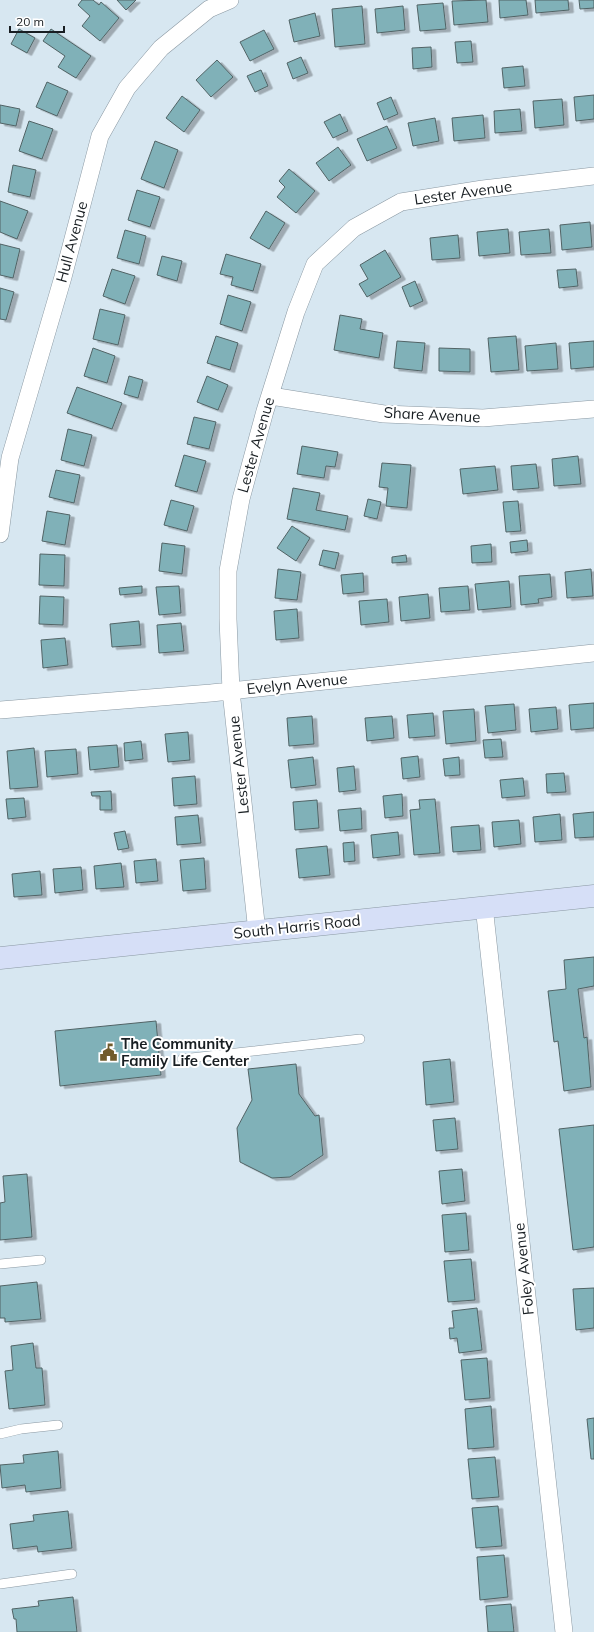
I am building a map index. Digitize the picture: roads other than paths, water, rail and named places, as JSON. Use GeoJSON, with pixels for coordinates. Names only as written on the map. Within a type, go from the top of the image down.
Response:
{"type":"FeatureCollection","features":[{"type":"Feature","properties":{"kind":"main road","name":"South Harris Road"},"geometry":{"type":"LineString","coordinates":[[0,958],[257,932],[484,906],[594,896]]}},
{"type":"Feature","properties":{"kind":"street","name":"Hull Avenue"},"geometry":{"type":"LineString","coordinates":[[0,534],[10,458],[63,276],[100,136],[126,88],[161,48],[208,9],[230,0]]}},
{"type":"Feature","properties":{"kind":"street","name":"Lester Avenue"},"geometry":{"type":"LineString","coordinates":[[257,932],[231,691],[228,571],[241,499],[296,312],[315,264],[354,228],[401,202],[483,189],[594,176]]}},
{"type":"Feature","properties":{"kind":"street","name":"Share Avenue"},"geometry":{"type":"LineString","coordinates":[[271,396],[384,414],[483,418],[594,409]]}},
{"type":"Feature","properties":{"kind":"street","name":"Evelyn Avenue"},"geometry":{"type":"LineString","coordinates":[[0,710],[231,691],[594,653]]}},
{"type":"Feature","properties":{"kind":"street","name":"Foley Avenue"},"geometry":{"type":"LineString","coordinates":[[484,906],[564,1632]]}},
{"type":"Feature","properties":{"kind":"lane"},"geometry":{"type":"LineString","coordinates":[[182,1059],[360,1039]]}},
{"type":"Feature","properties":{"kind":"lane"},"geometry":{"type":"LineString","coordinates":[[0,1264],[41,1260]]}},
{"type":"Feature","properties":{"kind":"lane"},"geometry":{"type":"LineString","coordinates":[[0,1434],[21,1429],[58,1425]]}},
{"type":"Feature","properties":{"kind":"lane"},"geometry":{"type":"LineString","coordinates":[[0,1584],[72,1574]]}},
{"type":"Feature","properties":{"kind":"place","name":"The Community Family Life Center"},"geometry":{"type":"Point","coordinates":[108,1053]}}]}
